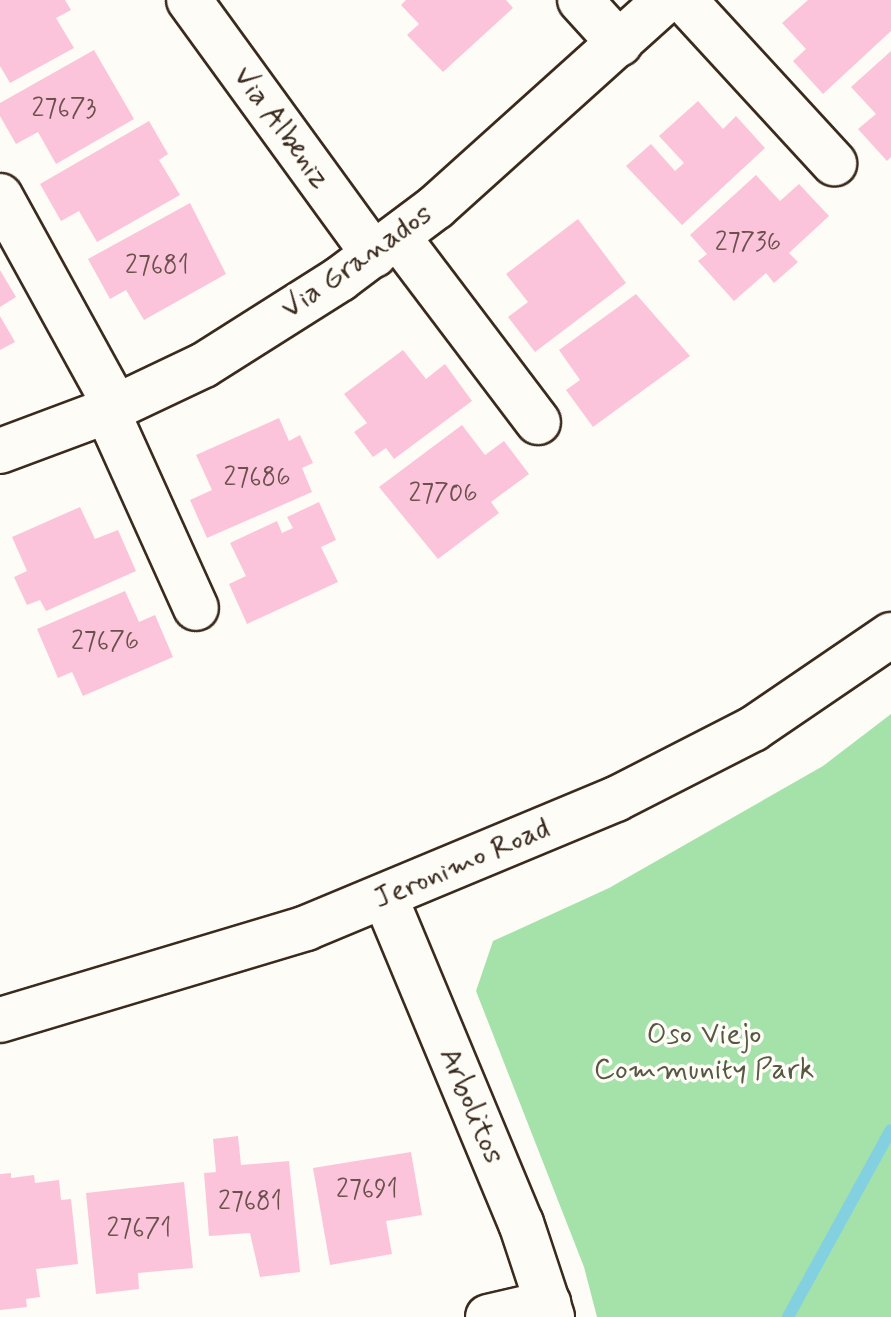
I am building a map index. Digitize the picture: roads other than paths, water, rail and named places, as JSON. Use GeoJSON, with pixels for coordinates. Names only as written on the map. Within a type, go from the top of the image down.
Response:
{"type":"FeatureCollection","features":[{"type":"Feature","properties":{"kind":"street","name":"Via Albeniz"},"geometry":{"type":"LineString","coordinates":[[189,0],[386,246],[538,422]]}},
{"type":"Feature","properties":{"kind":"street"},"geometry":{"type":"LineString","coordinates":[[580,0],[620,44]]}},
{"type":"Feature","properties":{"kind":"street","name":"Via Granados"},"geometry":{"type":"LineString","coordinates":[[0,451],[112,409],[204,365],[386,246],[620,44],[666,0]]}},
{"type":"Feature","properties":{"kind":"street"},"geometry":{"type":"LineString","coordinates":[[684,0],[834,163]]}},
{"type":"Feature","properties":{"kind":"street"},"geometry":{"type":"LineString","coordinates":[[0,196],[112,409],[196,608]]}},
{"type":"Feature","properties":{"kind":"street","name":"Jeronimo Road"},"geometry":{"type":"LineString","coordinates":[[0,1020],[306,928],[616,799],[753,729],[891,635]]}},
{"type":"Feature","properties":{"kind":"street","name":"Arbolitos"},"geometry":{"type":"LineString","coordinates":[[385,897],[521,1223],[550,1310]]}},
{"type":"Feature","properties":{"kind":"street"},"geometry":{"type":"LineString","coordinates":[[488,1317],[550,1310]]}},
{"type":"Feature","properties":{"kind":"waterway"},"geometry":{"type":"LineString","coordinates":[[788,1317],[891,1130]]}},
{"type":"Feature","properties":{"kind":"park label","name":"Oso Viejo Community Park"},"geometry":{"type":"Point","coordinates":[704,1052]}}]}
